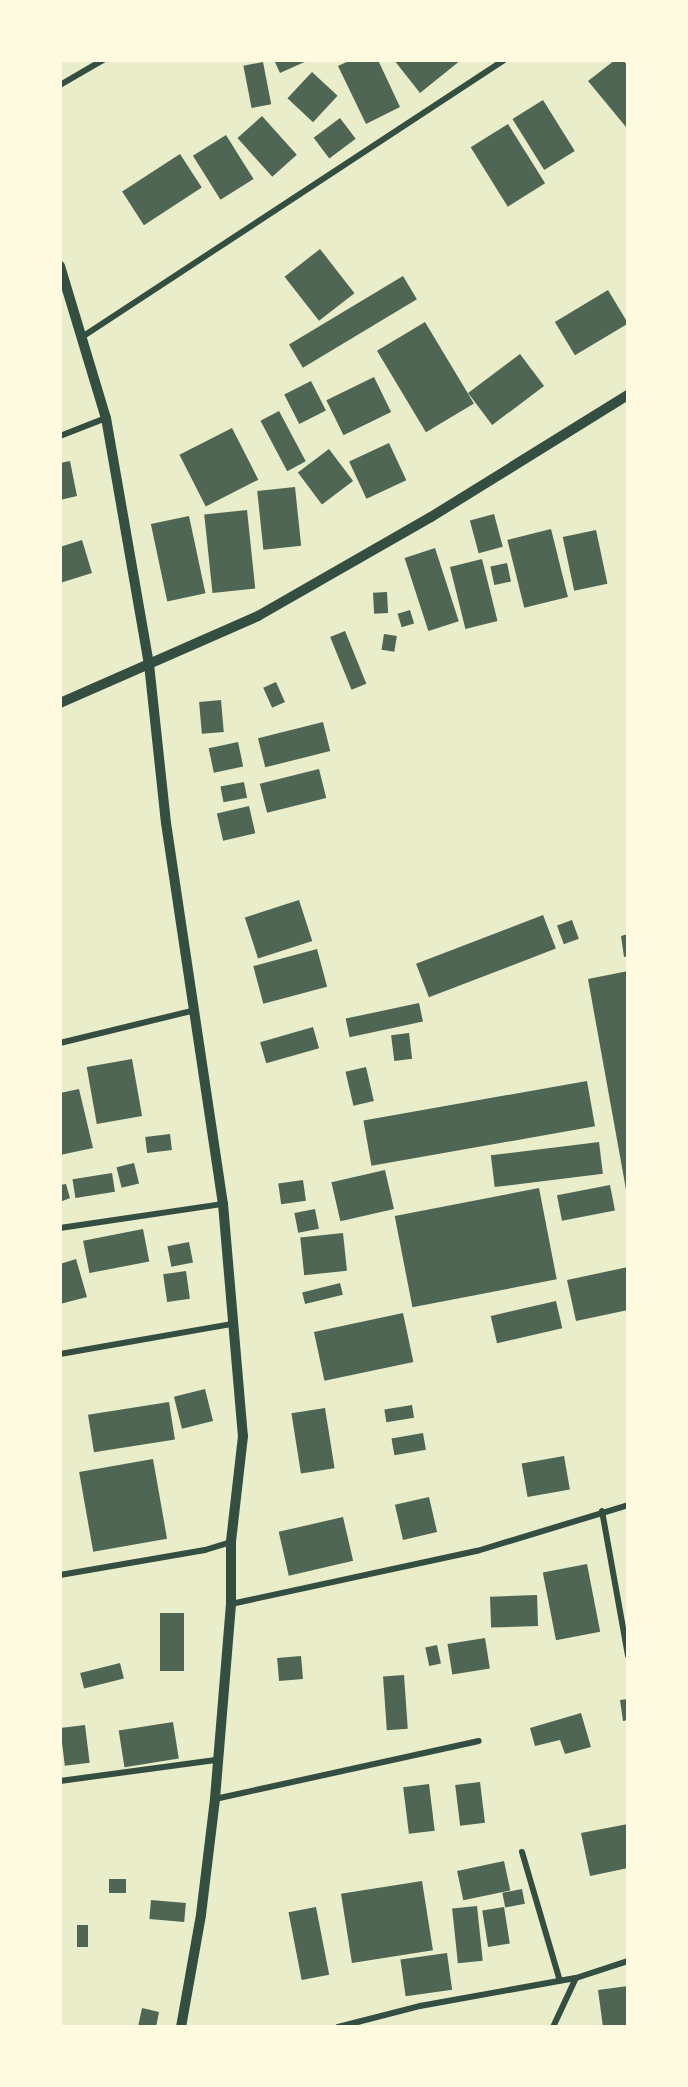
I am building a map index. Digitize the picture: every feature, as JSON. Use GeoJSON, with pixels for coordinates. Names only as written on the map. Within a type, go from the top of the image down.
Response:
{"type":"FeatureCollection","features":[{"type":"Feature","properties":{"kind":"street"},"geometry":{"type":"LineString","coordinates":[[60,85],[103,60]]}},
{"type":"Feature","properties":{"kind":"street"},"geometry":{"type":"LineString","coordinates":[[82,337],[504,60]]}},
{"type":"Feature","properties":{"kind":"street"},"geometry":{"type":"LineString","coordinates":[[60,266],[106,418],[149,664],[166,823],[223,1204],[243,1436],[231,1542],[231,1604],[216,1760],[215,1799],[201,1915],[181,2027]]}},
{"type":"Feature","properties":{"kind":"street"},"geometry":{"type":"LineString","coordinates":[[60,703],[258,616],[431,517],[628,395]]}},
{"type":"Feature","properties":{"kind":"street"},"geometry":{"type":"LineString","coordinates":[[60,436],[106,418]]}},
{"type":"Feature","properties":{"kind":"street"},"geometry":{"type":"LineString","coordinates":[[60,1043],[195,1010]]}},
{"type":"Feature","properties":{"kind":"street"},"geometry":{"type":"LineString","coordinates":[[60,1228],[223,1204]]}},
{"type":"Feature","properties":{"kind":"street"},"geometry":{"type":"LineString","coordinates":[[60,1354],[232,1324]]}},
{"type":"Feature","properties":{"kind":"street"},"geometry":{"type":"LineString","coordinates":[[231,1604],[477,1551],[602,1511],[628,1505]]}},
{"type":"Feature","properties":{"kind":"street"},"geometry":{"type":"LineString","coordinates":[[602,1511],[628,1656]]}},
{"type":"Feature","properties":{"kind":"street"},"geometry":{"type":"LineString","coordinates":[[60,1575],[205,1550],[231,1542]]}},
{"type":"Feature","properties":{"kind":"street"},"geometry":{"type":"LineString","coordinates":[[215,1799],[479,1741]]}},
{"type":"Feature","properties":{"kind":"street"},"geometry":{"type":"LineString","coordinates":[[60,1781],[216,1760]]}},
{"type":"Feature","properties":{"kind":"street"},"geometry":{"type":"LineString","coordinates":[[522,1852],[560,1981]]}},
{"type":"Feature","properties":{"kind":"street"},"geometry":{"type":"LineString","coordinates":[[338,2027],[420,2006],[576,1978],[628,1961]]}},
{"type":"Feature","properties":{"kind":"street"},"geometry":{"type":"LineString","coordinates":[[553,2027],[576,1978]]}},
{"type":"Feature","properties":{"kind":"building"},"geometry":{"type":"Polygon","coordinates":[[[274,60],[309,60],[280,73],[274,60]]]}},
{"type":"Feature","properties":{"kind":"building"},"geometry":{"type":"Polygon","coordinates":[[[351,60],[378,60],[400,107],[366,124],[338,66],[351,60]]]}},
{"type":"Feature","properties":{"kind":"building"},"geometry":{"type":"Polygon","coordinates":[[[394,60],[461,60],[420,93],[394,60]]]}},
{"type":"Feature","properties":{"kind":"building"},"geometry":{"type":"Polygon","coordinates":[[[615,60],[623,60],[628,66],[626,127],[588,81],[615,60]]]}},
{"type":"Feature","properties":{"kind":"building"},"geometry":{"type":"Polygon","coordinates":[[[263,62],[271,104],[252,108],[243,66],[263,62]]]}},
{"type":"Feature","properties":{"kind":"building"},"geometry":{"type":"Polygon","coordinates":[[[312,72],[338,96],[313,122],[287,98],[312,72]]]}},
{"type":"Feature","properties":{"kind":"building"},"geometry":{"type":"Polygon","coordinates":[[[543,100],[575,151],[544,170],[512,119],[543,100]]]}},
{"type":"Feature","properties":{"kind":"building"},"geometry":{"type":"Polygon","coordinates":[[[262,116],[297,155],[272,177],[237,138],[262,116]]]}},
{"type":"Feature","properties":{"kind":"building"},"geometry":{"type":"Polygon","coordinates":[[[340,118],[356,139],[329,159],[314,138],[340,118]]]}},
{"type":"Feature","properties":{"kind":"building"},"geometry":{"type":"Polygon","coordinates":[[[508,124],[545,183],[508,207],[471,147],[508,124]]]}},
{"type":"Feature","properties":{"kind":"building"},"geometry":{"type":"Polygon","coordinates":[[[226,135],[254,179],[220,200],[193,156],[226,135]]]}},
{"type":"Feature","properties":{"kind":"building"},"geometry":{"type":"Polygon","coordinates":[[[180,154],[202,188],[144,225],[122,192],[180,154]]]}},
{"type":"Feature","properties":{"kind":"building"},"geometry":{"type":"Polygon","coordinates":[[[320,249],[354,293],[319,321],[285,277],[320,249]]]}},
{"type":"Feature","properties":{"kind":"building"},"geometry":{"type":"Polygon","coordinates":[[[403,276],[417,299],[303,368],[289,345],[403,276]]]}},
{"type":"Feature","properties":{"kind":"building"},"geometry":{"type":"Polygon","coordinates":[[[608,290],[628,323],[575,355],[555,322],[608,290]]]}},
{"type":"Feature","properties":{"kind":"building"},"geometry":{"type":"Polygon","coordinates":[[[425,322],[474,403],[426,432],[377,351],[425,322]]]}},
{"type":"Feature","properties":{"kind":"building"},"geometry":{"type":"Polygon","coordinates":[[[520,354],[544,386],[492,425],[468,393],[520,354]]]}},
{"type":"Feature","properties":{"kind":"building"},"geometry":{"type":"Polygon","coordinates":[[[374,377],[391,412],[343,435],[326,400],[374,377]]]}},
{"type":"Feature","properties":{"kind":"building"},"geometry":{"type":"Polygon","coordinates":[[[311,381],[326,410],[299,424],[284,395],[311,381]]]}},
{"type":"Feature","properties":{"kind":"building"},"geometry":{"type":"Polygon","coordinates":[[[279,411],[306,461],[287,471],[260,421],[279,411]]]}},
{"type":"Feature","properties":{"kind":"building"},"geometry":{"type":"Polygon","coordinates":[[[232,428],[258,480],[206,506],[179,455],[232,428]]]}},
{"type":"Feature","properties":{"kind":"building"},"geometry":{"type":"Polygon","coordinates":[[[389,443],[406,480],[366,499],[349,462],[389,443]]]}},
{"type":"Feature","properties":{"kind":"building"},"geometry":{"type":"Polygon","coordinates":[[[329,449],[353,481],[322,504],[298,472],[329,449]]]}},
{"type":"Feature","properties":{"kind":"building"},"geometry":{"type":"Polygon","coordinates":[[[70,461],[77,496],[60,500],[60,463],[70,461]]]}},
{"type":"Feature","properties":{"kind":"building"},"geometry":{"type":"Polygon","coordinates":[[[295,487],[301,546],[263,550],[257,491],[295,487]]]}},
{"type":"Feature","properties":{"kind":"building"},"geometry":{"type":"Polygon","coordinates":[[[247,510],[255,589],[212,593],[204,514],[247,510]]]}},
{"type":"Feature","properties":{"kind":"building"},"geometry":{"type":"Polygon","coordinates":[[[494,514],[503,547],[479,553],[470,520],[494,514]]]}},
{"type":"Feature","properties":{"kind":"building"},"geometry":{"type":"Polygon","coordinates":[[[189,516],[205,593],[167,601],[151,524],[189,516]]]}},
{"type":"Feature","properties":{"kind":"building"},"geometry":{"type":"Polygon","coordinates":[[[551,529],[568,597],[524,608],[507,540],[551,529]]]}},
{"type":"Feature","properties":{"kind":"building"},"geometry":{"type":"Polygon","coordinates":[[[596,530],[607,584],[574,591],[563,537],[596,530]]]}},
{"type":"Feature","properties":{"kind":"building"},"geometry":{"type":"Polygon","coordinates":[[[82,540],[92,573],[60,583],[60,547],[82,540]]]}},
{"type":"Feature","properties":{"kind":"building"},"geometry":{"type":"Polygon","coordinates":[[[435,548],[459,621],[428,631],[405,558],[435,548]]]}},
{"type":"Feature","properties":{"kind":"building"},"geometry":{"type":"Polygon","coordinates":[[[482,559],[497,621],[465,629],[450,567],[482,559]]]}},
{"type":"Feature","properties":{"kind":"building"},"geometry":{"type":"Polygon","coordinates":[[[507,563],[511,582],[494,585],[490,567],[507,563]]]}},
{"type":"Feature","properties":{"kind":"building"},"geometry":{"type":"Polygon","coordinates":[[[387,592],[388,613],[374,614],[373,593],[387,592]]]}},
{"type":"Feature","properties":{"kind":"building"},"geometry":{"type":"Polygon","coordinates":[[[410,610],[414,623],[402,627],[398,614],[410,610]]]}},
{"type":"Feature","properties":{"kind":"building"},"geometry":{"type":"Polygon","coordinates":[[[345,631],[366,684],[352,690],[330,637],[345,631]]]}},
{"type":"Feature","properties":{"kind":"building"},"geometry":{"type":"Polygon","coordinates":[[[384,634],[397,636],[394,652],[381,650],[384,634]]]}},
{"type":"Feature","properties":{"kind":"building"},"geometry":{"type":"Polygon","coordinates":[[[276,682],[285,702],[272,708],[263,688],[276,682]]]}},
{"type":"Feature","properties":{"kind":"building"},"geometry":{"type":"Polygon","coordinates":[[[221,700],[224,732],[202,734],[199,702],[221,700]]]}},
{"type":"Feature","properties":{"kind":"building"},"geometry":{"type":"Polygon","coordinates":[[[323,722],[330,751],[265,767],[258,738],[323,722]]]}},
{"type":"Feature","properties":{"kind":"building"},"geometry":{"type":"Polygon","coordinates":[[[238,742],[243,766],[214,773],[209,748],[238,742]]]}},
{"type":"Feature","properties":{"kind":"building"},"geometry":{"type":"Polygon","coordinates":[[[319,769],[326,798],[267,813],[260,784],[319,769]]]}},
{"type":"Feature","properties":{"kind":"building"},"geometry":{"type":"Polygon","coordinates":[[[244,782],[247,798],[223,802],[220,787],[244,782]]]}},
{"type":"Feature","properties":{"kind":"building"},"geometry":{"type":"Polygon","coordinates":[[[249,806],[255,833],[223,841],[217,813],[249,806]]]}},
{"type":"Feature","properties":{"kind":"building"},"geometry":{"type":"Polygon","coordinates":[[[299,900],[312,941],[258,959],[245,918],[299,900]]]}},
{"type":"Feature","properties":{"kind":"building"},"geometry":{"type":"Polygon","coordinates":[[[543,915],[556,949],[429,997],[416,964],[543,915]]]}},
{"type":"Feature","properties":{"kind":"building"},"geometry":{"type":"Polygon","coordinates":[[[572,920],[579,939],[564,944],[557,925],[572,920]]]}},
{"type":"Feature","properties":{"kind":"building"},"geometry":{"type":"Polygon","coordinates":[[[628,934],[628,956],[624,957],[621,936],[628,934]]]}},
{"type":"Feature","properties":{"kind":"building"},"geometry":{"type":"Polygon","coordinates":[[[317,949],[327,987],[263,1004],[253,966],[317,949]]]}},
{"type":"Feature","properties":{"kind":"building"},"geometry":{"type":"Polygon","coordinates":[[[628,971],[628,1195],[627,1195],[588,979],[628,971]]]}},
{"type":"Feature","properties":{"kind":"building"},"geometry":{"type":"Polygon","coordinates":[[[419,1003],[423,1022],[350,1037],[346,1019],[419,1003]]]}},
{"type":"Feature","properties":{"kind":"building"},"geometry":{"type":"Polygon","coordinates":[[[313,1027],[319,1048],[266,1063],[260,1042],[313,1027]]]}},
{"type":"Feature","properties":{"kind":"building"},"geometry":{"type":"Polygon","coordinates":[[[409,1033],[412,1059],[394,1061],[391,1035],[409,1033]]]}},
{"type":"Feature","properties":{"kind":"building"},"geometry":{"type":"Polygon","coordinates":[[[132,1059],[142,1116],[97,1124],[87,1067],[132,1059]]]}},
{"type":"Feature","properties":{"kind":"building"},"geometry":{"type":"Polygon","coordinates":[[[366,1067],[374,1101],[353,1106],[346,1072],[366,1067]]]}},
{"type":"Feature","properties":{"kind":"building"},"geometry":{"type":"Polygon","coordinates":[[[587,1081],[595,1126],[371,1166],[363,1120],[587,1081]]]}},
{"type":"Feature","properties":{"kind":"building"},"geometry":{"type":"Polygon","coordinates":[[[79,1089],[93,1148],[60,1155],[60,1093],[79,1089]]]}},
{"type":"Feature","properties":{"kind":"building"},"geometry":{"type":"Polygon","coordinates":[[[170,1134],[172,1150],[147,1153],[145,1137],[170,1134]]]}},
{"type":"Feature","properties":{"kind":"building"},"geometry":{"type":"Polygon","coordinates":[[[599,1142],[603,1174],[495,1187],[491,1155],[599,1142]]]}},
{"type":"Feature","properties":{"kind":"building"},"geometry":{"type":"Polygon","coordinates":[[[134,1163],[139,1183],[122,1188],[117,1167],[134,1163]]]}},
{"type":"Feature","properties":{"kind":"building"},"geometry":{"type":"Polygon","coordinates":[[[385,1170],[394,1209],[340,1221],[331,1182],[385,1170]]]}},
{"type":"Feature","properties":{"kind":"building"},"geometry":{"type":"Polygon","coordinates":[[[112,1173],[115,1192],[75,1198],[72,1179],[112,1173]]]}},
{"type":"Feature","properties":{"kind":"building"},"geometry":{"type":"Polygon","coordinates":[[[303,1180],[306,1201],[281,1204],[278,1183],[303,1180]]]}},
{"type":"Feature","properties":{"kind":"building"},"geometry":{"type":"Polygon","coordinates":[[[66,1184],[70,1198],[60,1202],[60,1185],[66,1184]]]}},
{"type":"Feature","properties":{"kind":"building"},"geometry":{"type":"Polygon","coordinates":[[[610,1185],[615,1211],[562,1221],[557,1195],[610,1185]]]}},
{"type":"Feature","properties":{"kind":"building"},"geometry":{"type":"Polygon","coordinates":[[[539,1188],[557,1279],[412,1307],[395,1216],[539,1188]]]}},
{"type":"Feature","properties":{"kind":"building"},"geometry":{"type":"Polygon","coordinates":[[[315,1209],[319,1229],[298,1233],[294,1213],[315,1209]]]}},
{"type":"Feature","properties":{"kind":"building"},"geometry":{"type":"Polygon","coordinates":[[[143,1229],[149,1261],[89,1273],[83,1241],[143,1229]]]}},
{"type":"Feature","properties":{"kind":"building"},"geometry":{"type":"Polygon","coordinates":[[[343,1233],[347,1271],[304,1275],[300,1237],[343,1233]]]}},
{"type":"Feature","properties":{"kind":"building"},"geometry":{"type":"Polygon","coordinates":[[[189,1242],[193,1263],[171,1267],[167,1246],[189,1242]]]}},
{"type":"Feature","properties":{"kind":"building"},"geometry":{"type":"Polygon","coordinates":[[[76,1259],[87,1297],[60,1304],[60,1264],[76,1259]]]}},
{"type":"Feature","properties":{"kind":"building"},"geometry":{"type":"Polygon","coordinates":[[[628,1267],[628,1310],[576,1321],[567,1280],[628,1267]]]}},
{"type":"Feature","properties":{"kind":"building"},"geometry":{"type":"Polygon","coordinates":[[[186,1271],[190,1299],[167,1302],[163,1274],[186,1271]]]}},
{"type":"Feature","properties":{"kind":"building"},"geometry":{"type":"Polygon","coordinates":[[[340,1283],[343,1295],[305,1304],[302,1292],[340,1283]]]}},
{"type":"Feature","properties":{"kind":"building"},"geometry":{"type":"Polygon","coordinates":[[[556,1301],[562,1328],[497,1343],[491,1316],[556,1301]]]}},
{"type":"Feature","properties":{"kind":"building"},"geometry":{"type":"Polygon","coordinates":[[[403,1313],[413,1362],[324,1381],[314,1332],[403,1313]]]}},
{"type":"Feature","properties":{"kind":"building"},"geometry":{"type":"Polygon","coordinates":[[[205,1389],[213,1421],[182,1429],[174,1397],[205,1389]]]}},
{"type":"Feature","properties":{"kind":"building"},"geometry":{"type":"Polygon","coordinates":[[[169,1402],[175,1440],[94,1452],[88,1415],[169,1402]]]}},
{"type":"Feature","properties":{"kind":"building"},"geometry":{"type":"Polygon","coordinates":[[[412,1405],[414,1418],[386,1422],[384,1409],[412,1405]]]}},
{"type":"Feature","properties":{"kind":"building"},"geometry":{"type":"Polygon","coordinates":[[[325,1408],[335,1468],[301,1474],[291,1413],[325,1408]]]}},
{"type":"Feature","properties":{"kind":"building"},"geometry":{"type":"Polygon","coordinates":[[[423,1433],[426,1450],[394,1455],[391,1439],[423,1433]]]}},
{"type":"Feature","properties":{"kind":"building"},"geometry":{"type":"Polygon","coordinates":[[[564,1456],[570,1489],[528,1497],[522,1463],[564,1456]]]}},
{"type":"Feature","properties":{"kind":"building"},"geometry":{"type":"Polygon","coordinates":[[[153,1459],[167,1539],[93,1552],[79,1472],[153,1459]]]}},
{"type":"Feature","properties":{"kind":"building"},"geometry":{"type":"Polygon","coordinates":[[[429,1497],[437,1532],[403,1540],[395,1505],[429,1497]]]}},
{"type":"Feature","properties":{"kind":"building"},"geometry":{"type":"Polygon","coordinates":[[[343,1517],[353,1561],[289,1576],[279,1532],[343,1517]]]}},
{"type":"Feature","properties":{"kind":"building"},"geometry":{"type":"Polygon","coordinates":[[[587,1564],[600,1632],[556,1640],[543,1573],[587,1564]]]}},
{"type":"Feature","properties":{"kind":"building"},"geometry":{"type":"Polygon","coordinates":[[[537,1595],[538,1626],[491,1628],[490,1597],[537,1595]]]}},
{"type":"Feature","properties":{"kind":"building"},"geometry":{"type":"Polygon","coordinates":[[[160,1613],[184,1613],[184,1671],[160,1671],[160,1613]]]}},
{"type":"Feature","properties":{"kind":"building"},"geometry":{"type":"Polygon","coordinates":[[[485,1638],[490,1669],[452,1675],[447,1644],[485,1638]]]}},
{"type":"Feature","properties":{"kind":"building"},"geometry":{"type":"Polygon","coordinates":[[[437,1645],[441,1664],[429,1666],[425,1647],[437,1645]]]}},
{"type":"Feature","properties":{"kind":"building"},"geometry":{"type":"Polygon","coordinates":[[[301,1656],[303,1679],[279,1681],[277,1658],[301,1656]]]}},
{"type":"Feature","properties":{"kind":"building"},"geometry":{"type":"Polygon","coordinates":[[[120,1663],[124,1679],[84,1688],[80,1673],[120,1663]]]}},
{"type":"Feature","properties":{"kind":"building"},"geometry":{"type":"Polygon","coordinates":[[[404,1675],[408,1729],[387,1730],[383,1676],[404,1675]]]}},
{"type":"Feature","properties":{"kind":"building"},"geometry":{"type":"Polygon","coordinates":[[[628,1699],[628,1720],[623,1721],[620,1700],[628,1699]]]}},
{"type":"Feature","properties":{"kind":"building"},"geometry":{"type":"Polygon","coordinates":[[[581,1713],[591,1747],[565,1754],[560,1740],[535,1746],[530,1728],[581,1713]]]}},
{"type":"Feature","properties":{"kind":"building"},"geometry":{"type":"Polygon","coordinates":[[[173,1722],[179,1759],[124,1767],[119,1731],[173,1722]]]}},
{"type":"Feature","properties":{"kind":"building"},"geometry":{"type":"Polygon","coordinates":[[[85,1725],[90,1763],[65,1766],[60,1728],[85,1725]]]}},
{"type":"Feature","properties":{"kind":"building"},"geometry":{"type":"Polygon","coordinates":[[[480,1782],[485,1823],[460,1826],[455,1785],[480,1782]]]}},
{"type":"Feature","properties":{"kind":"building"},"geometry":{"type":"Polygon","coordinates":[[[429,1784],[435,1831],[409,1834],[403,1787],[429,1784]]]}},
{"type":"Feature","properties":{"kind":"building"},"geometry":{"type":"Polygon","coordinates":[[[628,1824],[628,1868],[590,1876],[581,1833],[628,1824]]]}},
{"type":"Feature","properties":{"kind":"building"},"geometry":{"type":"Polygon","coordinates":[[[504,1861],[510,1890],[463,1900],[457,1871],[504,1861]]]}},
{"type":"Feature","properties":{"kind":"building"},"geometry":{"type":"Polygon","coordinates":[[[109,1879],[126,1879],[126,1893],[109,1893],[109,1879]]]}},
{"type":"Feature","properties":{"kind":"building"},"geometry":{"type":"Polygon","coordinates":[[[422,1881],[433,1950],[352,1963],[341,1894],[422,1881]]]}},
{"type":"Feature","properties":{"kind":"building"},"geometry":{"type":"Polygon","coordinates":[[[522,1889],[525,1904],[505,1908],[502,1893],[522,1889]]]}},
{"type":"Feature","properties":{"kind":"building"},"geometry":{"type":"Polygon","coordinates":[[[151,1900],[186,1903],[184,1922],[149,1919],[151,1900]]]}},
{"type":"Feature","properties":{"kind":"building"},"geometry":{"type":"Polygon","coordinates":[[[477,1906],[483,1961],[458,1963],[452,1909],[477,1906]]]}},
{"type":"Feature","properties":{"kind":"building"},"geometry":{"type":"Polygon","coordinates":[[[316,1907],[329,1975],[302,1980],[289,1912],[316,1907]]]}},
{"type":"Feature","properties":{"kind":"building"},"geometry":{"type":"Polygon","coordinates":[[[504,1907],[510,1944],[488,1947],[482,1910],[504,1907]]]}},
{"type":"Feature","properties":{"kind":"building"},"geometry":{"type":"Polygon","coordinates":[[[77,1925],[88,1925],[88,1947],[77,1947],[77,1925]]]}},
{"type":"Feature","properties":{"kind":"building"},"geometry":{"type":"Polygon","coordinates":[[[447,1953],[452,1990],[406,1996],[400,1960],[447,1953]]]}},
{"type":"Feature","properties":{"kind":"building"},"geometry":{"type":"Polygon","coordinates":[[[628,1986],[628,2027],[603,2027],[598,1990],[628,1986]]]}},
{"type":"Feature","properties":{"kind":"building"},"geometry":{"type":"Polygon","coordinates":[[[142,2008],[159,2012],[156,2027],[138,2027],[142,2008]]]}}]}
